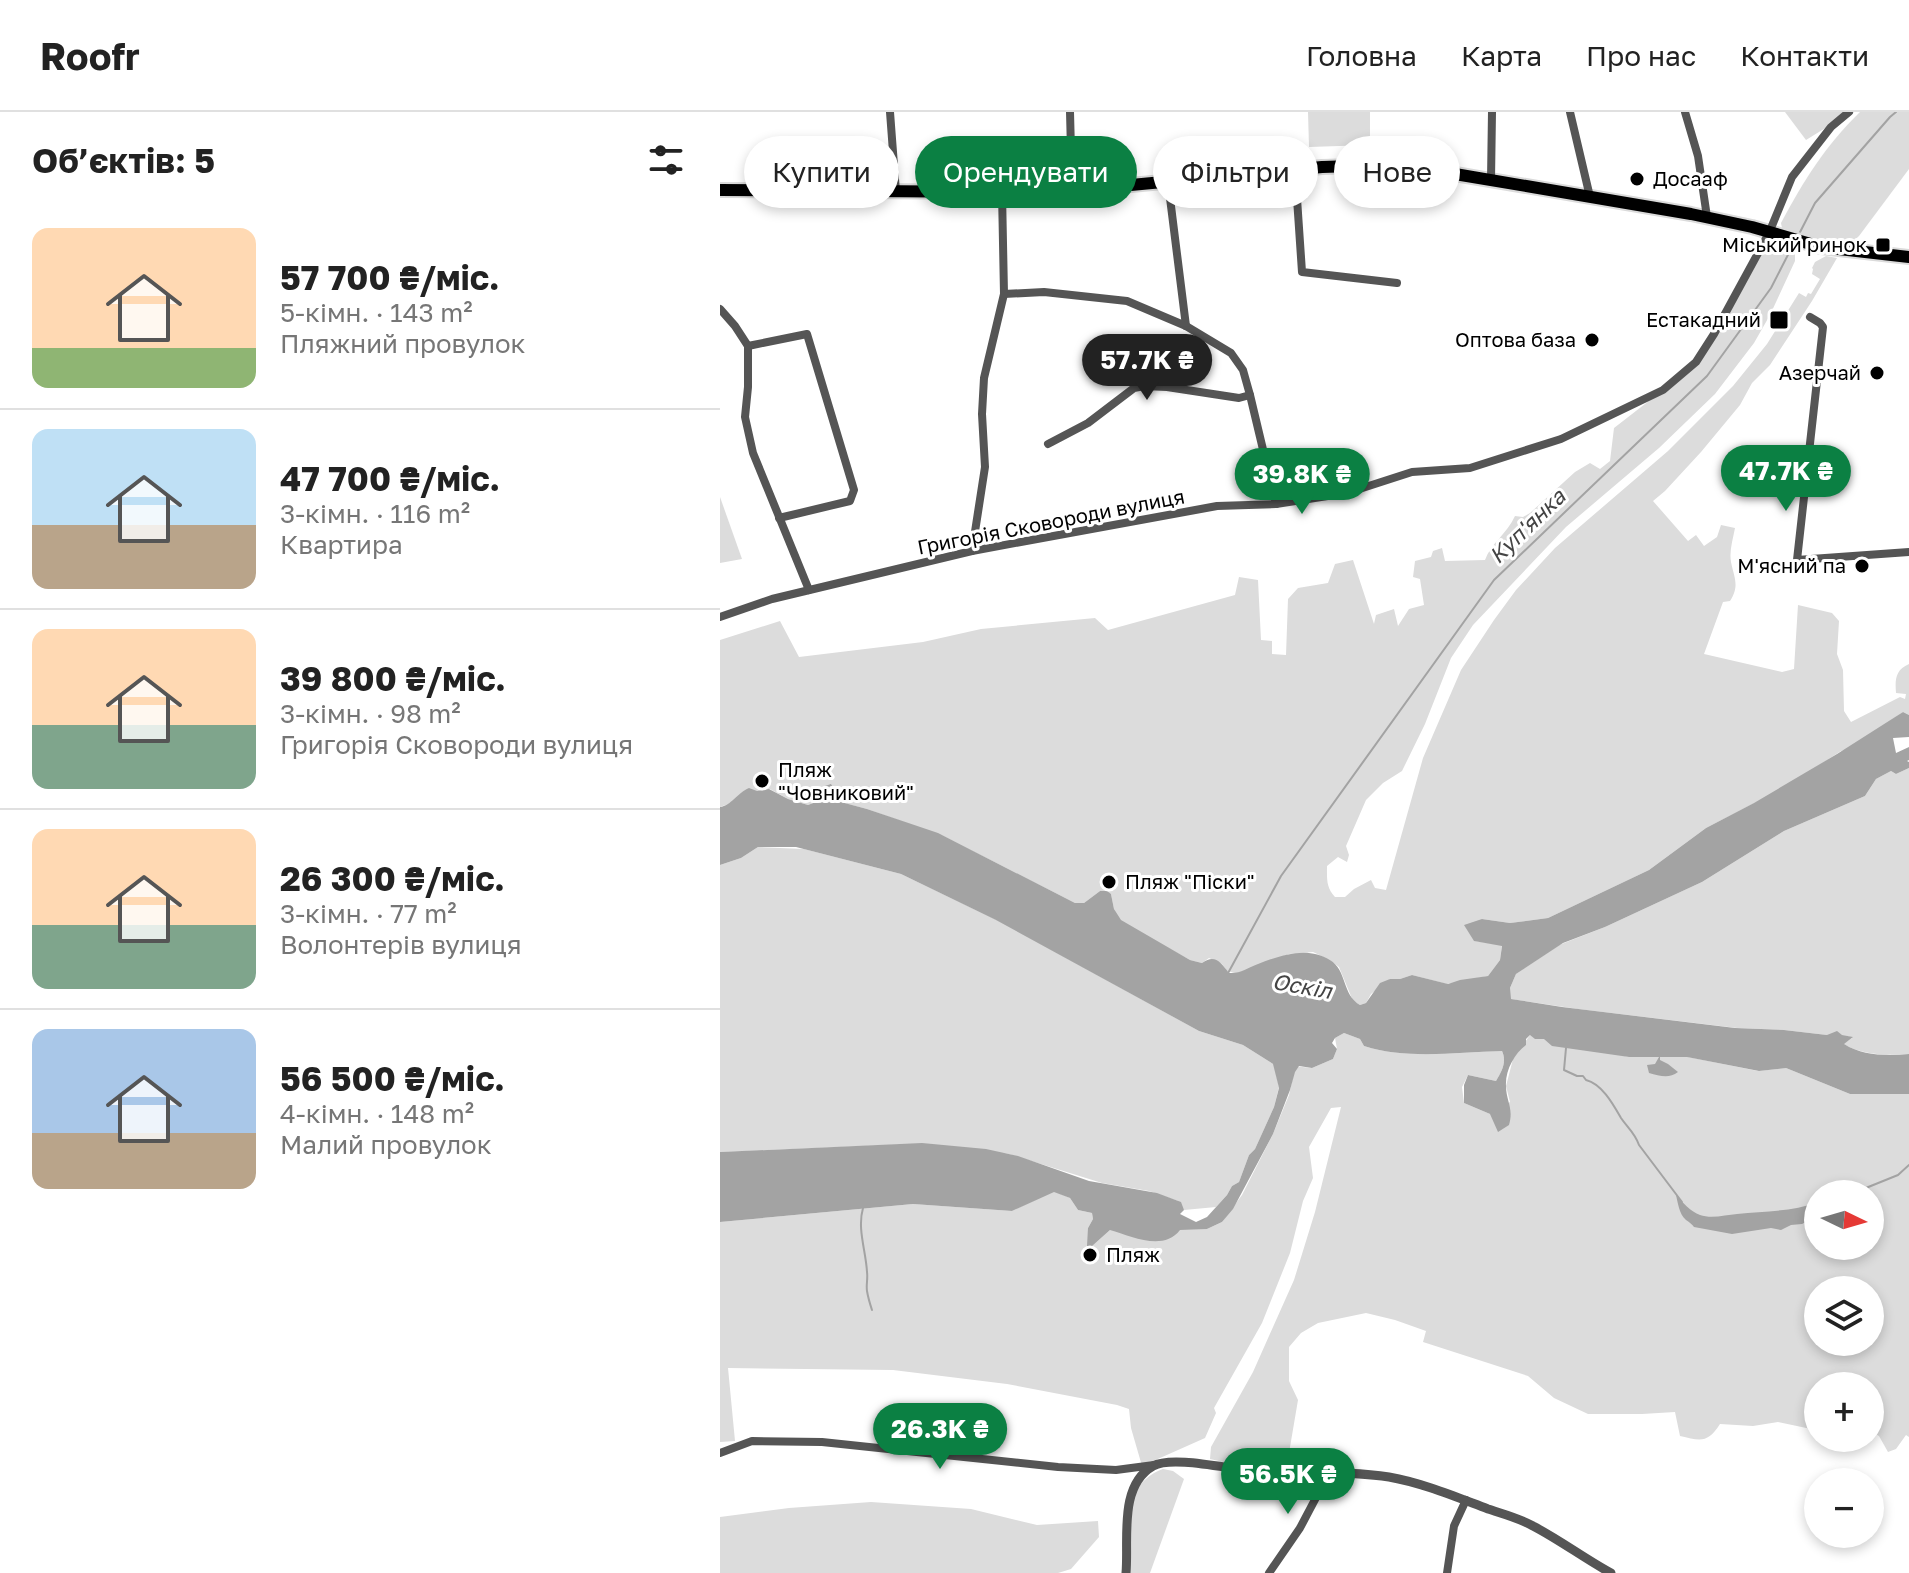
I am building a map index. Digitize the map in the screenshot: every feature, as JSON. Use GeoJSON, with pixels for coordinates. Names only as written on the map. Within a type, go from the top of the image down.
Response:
{"type":"FeatureCollection","features":[{"type":"Feature","properties":{"kind":"main road"},"geometry":{"type":"LineString","coordinates":[[1318,168],[1385,165],[1491,180],[1707,217],[1835,249],[1909,257]]}},
{"type":"Feature","properties":{"kind":"main road"},"geometry":{"type":"LineString","coordinates":[[720,190],[744,190]]}},
{"type":"Feature","properties":{"kind":"street"},"geometry":{"type":"LineString","coordinates":[[890,112],[892,136]]}},
{"type":"Feature","properties":{"kind":"street"},"geometry":{"type":"LineString","coordinates":[[1070,112],[1071,136]]}},
{"type":"Feature","properties":{"kind":"street"},"geometry":{"type":"LineString","coordinates":[[1491,180],[1492,112]]}},
{"type":"Feature","properties":{"kind":"street"},"geometry":{"type":"LineString","coordinates":[[1570,112],[1590,197]]}},
{"type":"Feature","properties":{"kind":"street"},"geometry":{"type":"LineString","coordinates":[[1685,112],[1698,156],[1707,217]]}},
{"type":"Feature","properties":{"kind":"street","name":"Григорія Сковороди вулиця"},"geometry":{"type":"LineString","coordinates":[[720,617],[772,599],[972,551],[1217,506],[1276,504],[1347,493],[1412,472],[1470,468],[1561,439],[1663,390],[1696,362],[1769,233],[1792,177],[1831,127],[1849,112]]}},
{"type":"Feature","properties":{"kind":"street"},"geometry":{"type":"LineString","coordinates":[[972,551],[985,467],[982,414],[984,378],[1004,294],[1002,208]]}},
{"type":"Feature","properties":{"kind":"street"},"geometry":{"type":"LineString","coordinates":[[1171,208],[1186,326]]}},
{"type":"Feature","properties":{"kind":"street"},"geometry":{"type":"LineString","coordinates":[[1298,208],[1302,272],[1397,283]]}},
{"type":"Feature","properties":{"kind":"street"},"geometry":{"type":"LineString","coordinates":[[1004,294],[1044,292],[1127,301],[1186,326],[1231,353],[1243,370],[1276,504]]}},
{"type":"Feature","properties":{"kind":"street"},"geometry":{"type":"LineString","coordinates":[[720,309],[748,346],[745,417],[753,453],[809,590]]}},
{"type":"Feature","properties":{"kind":"street"},"geometry":{"type":"LineString","coordinates":[[1810,317],[1823,327],[1797,560],[1909,552]]}},
{"type":"Feature","properties":{"kind":"street"},"geometry":{"type":"LineString","coordinates":[[748,346],[807,334],[854,490],[850,501],[779,518]]}},
{"type":"Feature","properties":{"kind":"street"},"geometry":{"type":"LineString","coordinates":[[1048,444],[1088,423],[1134,388],[1167,387],[1239,398],[1250,395]]}},
{"type":"Feature","properties":{"kind":"street"},"geometry":{"type":"LineString","coordinates":[[720,1453],[752,1441],[822,1442],[1058,1467],[1116,1470],[1170,1462],[1255,1471],[1390,1477],[1466,1500],[1532,1525],[1611,1573]]}},
{"type":"Feature","properties":{"kind":"street"},"geometry":{"type":"LineString","coordinates":[[1126,1573],[1129,1504],[1134,1488],[1154,1465]]}},
{"type":"Feature","properties":{"kind":"street"},"geometry":{"type":"LineString","coordinates":[[1269,1573],[1300,1528],[1329,1473]]}},
{"type":"Feature","properties":{"kind":"street"},"geometry":{"type":"LineString","coordinates":[[1447,1573],[1454,1526],[1466,1500]]}},
{"type":"Feature","properties":{"kind":"shaded area"},"geometry":{"type":"Polygon","coordinates":[[[1308,112],[1370,112],[1370,136],[1334,136],[1334,146],[1318,147],[1318,136],[1309,136],[1308,112]]]}},
{"type":"Feature","properties":{"kind":"shaded area"},"geometry":{"type":"Polygon","coordinates":[[[1785,112],[1846,112],[1806,140],[1785,112]]]}},
{"type":"Feature","properties":{"kind":"shaded area"},"geometry":{"type":"Polygon","coordinates":[[[1860,112],[1909,112],[1909,169],[1859,236],[1848,246],[1786,232],[1781,223],[1807,178],[1836,138],[1860,112]]]}},
{"type":"Feature","properties":{"kind":"shaded area"},"geometry":{"type":"Polygon","coordinates":[[[1763,244],[1782,245],[1795,250],[1795,261],[1754,343],[1715,394],[1659,448],[1566,527],[1473,625],[1451,658],[1425,724],[1402,771],[1383,783],[1366,800],[1346,846],[1349,855],[1347,862],[1338,857],[1327,866],[1329,886],[1335,897],[1345,897],[1371,880],[1375,888],[1386,890],[1423,758],[1461,670],[1494,620],[1516,590],[1555,548],[1668,451],[1733,386],[1767,344],[1799,293],[1806,297],[1808,293],[1811,294],[1820,279],[1812,274],[1812,268],[1815,262],[1826,256],[1837,258],[1770,365],[1752,383],[1740,405],[1701,452],[1653,501],[1688,541],[1696,535],[1704,546],[1717,537],[1721,525],[1735,528],[1730,554],[1735,591],[1730,601],[1723,602],[1704,654],[1782,672],[1794,669],[1798,605],[1832,613],[1839,621],[1837,654],[1843,670],[1844,711],[1851,722],[1900,697],[1905,699],[1906,694],[1896,693],[1896,680],[1898,672],[1909,664],[1909,715],[1903,712],[1852,748],[1841,751],[1784,788],[1706,828],[1649,870],[1548,918],[1510,923],[1482,919],[1475,941],[1502,945],[1500,960],[1488,976],[1447,984],[1412,975],[1390,979],[1371,994],[1366,1003],[1360,1005],[1353,1001],[1339,967],[1313,952],[1289,954],[1239,974],[1227,971],[1222,964],[1209,958],[1202,963],[1190,960],[1119,921],[1111,894],[1100,891],[1084,903],[1075,903],[943,836],[836,801],[835,791],[825,786],[821,800],[808,805],[770,789],[720,807],[720,640],[780,621],[799,657],[923,642],[981,629],[1095,618],[1108,630],[1235,595],[1239,577],[1258,580],[1261,640],[1272,641],[1272,654],[1286,655],[1288,599],[1298,588],[1328,583],[1335,564],[1353,560],[1374,624],[1376,615],[1394,609],[1398,626],[1409,609],[1424,605],[1420,579],[1413,577],[1415,561],[1431,557],[1433,551],[1442,548],[1445,561],[1485,560],[1515,516],[1523,517],[1530,513],[1575,472],[1590,463],[1600,469],[1610,461],[1614,428],[1696,361],[1763,244]]]}},
{"type":"Feature","properties":{"kind":"shaded area"},"geometry":{"type":"Polygon","coordinates":[[[720,497],[742,559],[720,563],[720,497]]]}},
{"type":"Feature","properties":{"kind":"shaded area"},"geometry":{"type":"Polygon","coordinates":[[[1909,768],[1909,1054],[1867,1053],[1843,1044],[1852,1038],[1848,1036],[1737,1028],[1510,999],[1510,988],[1516,974],[1559,945],[1702,882],[1784,831],[1865,796],[1876,779],[1891,771],[1896,774],[1909,768]]]}},
{"type":"Feature","properties":{"kind":"shaded area"},"geometry":{"type":"Polygon","coordinates":[[[758,847],[804,849],[901,874],[1003,923],[1199,1031],[1243,1045],[1273,1064],[1312,1068],[1333,1059],[1337,1049],[1335,1038],[1344,1033],[1360,1039],[1364,1046],[1398,1053],[1502,1051],[1504,1063],[1496,1081],[1468,1075],[1462,1087],[1464,1103],[1490,1114],[1510,1102],[1506,1086],[1513,1059],[1530,1035],[1629,1057],[1688,1057],[1758,1071],[1786,1068],[1850,1094],[1909,1094],[1909,1437],[1906,1435],[1896,1449],[1888,1452],[1884,1445],[1884,1372],[1804,1372],[1804,1428],[1778,1422],[1753,1426],[1720,1424],[1708,1437],[1687,1438],[1680,1436],[1675,1412],[1588,1414],[1554,1398],[1528,1376],[1423,1342],[1426,1331],[1366,1313],[1318,1323],[1301,1333],[1289,1347],[1289,1381],[1298,1400],[1289,1453],[1268,1472],[1210,1459],[1211,1447],[1253,1372],[1294,1280],[1315,1212],[1341,1107],[1331,1108],[1309,1147],[1313,1178],[1303,1201],[1290,1253],[1262,1323],[1214,1408],[1216,1413],[1205,1438],[1142,1466],[1129,1409],[1117,1405],[1007,1384],[893,1370],[728,1368],[735,1441],[720,1442],[720,1222],[913,1204],[1012,1211],[1054,1191],[1070,1198],[1078,1210],[1092,1213],[1093,1219],[1088,1228],[1091,1247],[1110,1230],[1207,1229],[1222,1222],[1242,1195],[1273,1134],[1293,1077],[1274,1065],[1279,1087],[1274,1107],[1239,1182],[1232,1186],[1216,1207],[1184,1210],[1178,1201],[1149,1191],[1102,1183],[1009,1154],[912,1144],[720,1152],[720,865],[741,858],[758,847]]]}},
{"type":"Feature","properties":{"kind":"shaded area"},"geometry":{"type":"Polygon","coordinates":[[[1163,1469],[1173,1471],[1184,1479],[1150,1573],[1127,1573],[1129,1522],[1134,1495],[1146,1479],[1163,1469]]]}},
{"type":"Feature","properties":{"kind":"shaded area"},"geometry":{"type":"Polygon","coordinates":[[[871,1502],[971,1509],[1037,1525],[1098,1521],[1099,1537],[1071,1569],[1058,1573],[720,1573],[720,1517],[871,1502]]]}},
{"type":"Feature","properties":{"kind":"water","name":"Оскіл"},"geometry":{"type":"Polygon","coordinates":[[[1903,712],[1909,715],[1909,737],[1893,738],[1896,753],[1909,747],[1909,768],[1896,774],[1891,771],[1876,779],[1865,796],[1784,831],[1702,882],[1563,943],[1516,974],[1510,988],[1511,999],[1562,1007],[1735,1028],[1827,1035],[1837,1031],[1853,1037],[1844,1044],[1859,1051],[1884,1055],[1909,1054],[1909,1094],[1850,1094],[1786,1068],[1759,1071],[1687,1057],[1660,1057],[1678,1072],[1661,1076],[1649,1073],[1647,1065],[1655,1064],[1659,1057],[1629,1057],[1552,1046],[1544,1039],[1535,1039],[1530,1035],[1509,1069],[1506,1086],[1509,1125],[1498,1132],[1490,1114],[1464,1103],[1464,1085],[1468,1075],[1496,1081],[1504,1063],[1502,1051],[1398,1053],[1364,1046],[1360,1039],[1344,1033],[1332,1043],[1337,1049],[1333,1059],[1312,1068],[1299,1066],[1273,1134],[1233,1209],[1222,1222],[1207,1229],[1180,1230],[1173,1237],[1156,1241],[1110,1230],[1091,1247],[1087,1246],[1092,1213],[1078,1210],[1070,1198],[1054,1192],[1012,1211],[913,1204],[720,1222],[720,1152],[922,1143],[986,1149],[1018,1156],[1089,1181],[1157,1193],[1181,1202],[1184,1210],[1180,1214],[1196,1222],[1207,1217],[1232,1186],[1239,1182],[1274,1107],[1279,1088],[1273,1064],[1243,1045],[1199,1031],[996,920],[901,874],[796,847],[758,847],[741,858],[720,865],[720,807],[749,788],[757,791],[769,789],[808,805],[821,800],[825,786],[831,784],[837,801],[938,833],[1075,903],[1084,903],[1100,891],[1107,891],[1121,920],[1190,960],[1202,963],[1217,960],[1229,973],[1240,972],[1285,955],[1313,953],[1322,956],[1335,964],[1350,995],[1360,1005],[1366,1003],[1380,983],[1390,979],[1412,975],[1448,984],[1488,976],[1500,960],[1502,946],[1474,941],[1464,925],[1482,919],[1510,923],[1548,918],[1649,870],[1706,828],[1754,803],[1903,712]]]}},
{"type":"Feature","properties":{"kind":"water"},"geometry":{"type":"Polygon","coordinates":[[[1676,1195],[1690,1209],[1704,1216],[1804,1206],[1804,1223],[1781,1230],[1771,1228],[1732,1234],[1694,1227],[1679,1208],[1676,1195]]]}},
{"type":"Feature","properties":{"kind":"waterway","name":"Куп'янка"},"geometry":{"type":"LineString","coordinates":[[1798,236],[1815,203],[1896,112]]}},
{"type":"Feature","properties":{"kind":"waterway","name":"Куп'янка"},"geometry":{"type":"LineString","coordinates":[[1227,975],[1281,876],[1494,580],[1707,376],[1771,288],[1793,245]]}},
{"type":"Feature","properties":{"kind":"waterway"},"geometry":{"type":"LineString","coordinates":[[1566,1048],[1564,1070],[1583,1076],[1602,1090],[1682,1202]]}},
{"type":"Feature","properties":{"kind":"waterway"},"geometry":{"type":"LineString","coordinates":[[1884,1181],[1898,1175],[1909,1165]]}},
{"type":"Feature","properties":{"kind":"waterway"},"geometry":{"type":"LineString","coordinates":[[863,1208],[861,1232],[872,1310]]}},
{"type":"Feature","properties":{"kind":"place","name":"Досааф"},"geometry":{"type":"Point","coordinates":[1637,179]}},
{"type":"Feature","properties":{"kind":"place","name":"Міський ринок"},"geometry":{"type":"Point","coordinates":[1883,245]}},
{"type":"Feature","properties":{"kind":"place","name":"Естакадний"},"geometry":{"type":"Point","coordinates":[1779,320]}},
{"type":"Feature","properties":{"kind":"place","name":"Оптова база"},"geometry":{"type":"Point","coordinates":[1592,340]}},
{"type":"Feature","properties":{"kind":"place","name":"Азерчай"},"geometry":{"type":"Point","coordinates":[1877,373]}},
{"type":"Feature","properties":{"kind":"place","name":"М'ясний па"},"geometry":{"type":"Point","coordinates":[1862,566]}},
{"type":"Feature","properties":{"kind":"place","name":"Пляж \"Човниковий\""},"geometry":{"type":"Point","coordinates":[762,781]}},
{"type":"Feature","properties":{"kind":"place","name":"Пляж \"Піски\""},"geometry":{"type":"Point","coordinates":[1109,882]}},
{"type":"Feature","properties":{"kind":"place","name":"Пляж"},"geometry":{"type":"Point","coordinates":[1090,1255]}}]}
